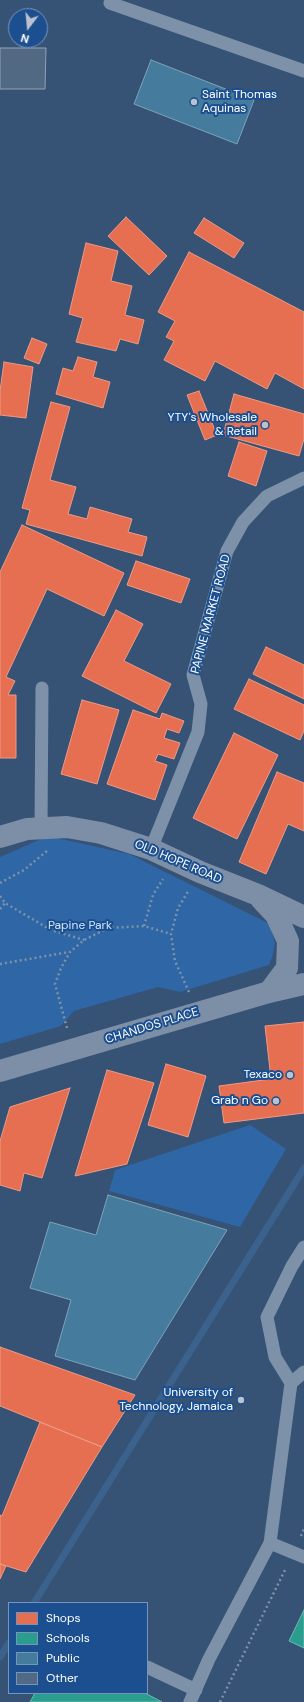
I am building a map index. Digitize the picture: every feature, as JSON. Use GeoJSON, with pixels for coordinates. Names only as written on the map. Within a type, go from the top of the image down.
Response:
{"type":"FeatureCollection","features":[{"type":"Feature","properties":{"kind":"main road","name":"OLD HOPE ROAD"},"geometry":{"type":"LineString","coordinates":[[0,837],[27,829],[67,827],[101,833],[150,849],[200,872],[258,895],[304,917]]}},
{"type":"Feature","properties":{"kind":"main road"},"geometry":{"type":"LineString","coordinates":[[258,895],[276,915],[288,941],[287,968],[269,992]]}},
{"type":"Feature","properties":{"kind":"main road","name":"CHANDOS PLACE"},"geometry":{"type":"LineString","coordinates":[[0,1072],[198,1012],[269,992],[304,984]]}},
{"type":"Feature","properties":{"kind":"lane"},"geometry":{"type":"LineString","coordinates":[[110,3],[304,71]]}},
{"type":"Feature","properties":{"kind":"lane","name":"PAPINE MARKET ROAD"},"geometry":{"type":"LineString","coordinates":[[150,849],[198,732],[201,704],[193,675],[227,552],[243,522],[267,496],[304,478]]}},
{"type":"Feature","properties":{"kind":"lane"},"geometry":{"type":"LineString","coordinates":[[41,829],[42,688]]}},
{"type":"Feature","properties":{"kind":"lane"},"geometry":{"type":"LineString","coordinates":[[190,1702],[209,1659],[270,1543],[291,1383],[275,1358],[267,1317],[292,1266],[304,1247]]}},
{"type":"Feature","properties":{"kind":"lane"},"geometry":{"type":"LineString","coordinates":[[291,1383],[304,1372]]}},
{"type":"Feature","properties":{"kind":"lane"},"geometry":{"type":"LineString","coordinates":[[270,1543],[299,1555]]}},
{"type":"Feature","properties":{"kind":"lane"},"geometry":{"type":"LineString","coordinates":[[148,1667],[196,1690]]}},
{"type":"Feature","properties":{"kind":"path"},"geometry":{"type":"LineString","coordinates":[[0,883],[24,870],[50,849],[67,827]]}},
{"type":"Feature","properties":{"kind":"path"},"geometry":{"type":"LineString","coordinates":[[144,926],[153,895],[174,860]]}},
{"type":"Feature","properties":{"kind":"path"},"geometry":{"type":"LineString","coordinates":[[198,1012],[175,962],[171,934],[178,908],[200,872]]}},
{"type":"Feature","properties":{"kind":"path"},"geometry":{"type":"LineString","coordinates":[[0,896],[6,903],[51,930],[84,940]]}},
{"type":"Feature","properties":{"kind":"path"},"geometry":{"type":"LineString","coordinates":[[0,909],[6,903]]}},
{"type":"Feature","properties":{"kind":"path"},"geometry":{"type":"LineString","coordinates":[[72,1050],[55,984],[61,968],[70,952],[84,940],[108,928],[144,926],[171,934]]}},
{"type":"Feature","properties":{"kind":"path"},"geometry":{"type":"LineString","coordinates":[[0,964],[70,952]]}},
{"type":"Feature","properties":{"kind":"path"},"geometry":{"type":"LineString","coordinates":[[220,1702],[299,1555],[304,1530]]}},
{"type":"Feature","properties":{"kind":"green space","name":"Papine Park"},"geometry":{"type":"Polygon","coordinates":[[[48,836],[129,854],[270,924],[275,943],[269,965],[180,992],[158,987],[74,1011],[61,1026],[0,1044],[0,857],[48,836]]]}},
{"type":"Feature","properties":{"kind":"green space"},"geometry":{"type":"Polygon","coordinates":[[[250,1125],[286,1149],[240,1227],[109,1191],[115,1170],[250,1125]]]}},
{"type":"Feature","properties":{"kind":"building: Shops"},"geometry":{"type":"Polygon","coordinates":[[[126,217],[167,256],[149,275],[108,236],[126,217]]]}},
{"type":"Feature","properties":{"kind":"building: Shops"},"geometry":{"type":"Polygon","coordinates":[[[204,218],[244,243],[234,258],[194,233],[204,218]]]}},
{"type":"Feature","properties":{"kind":"building: Shops"},"geometry":{"type":"Polygon","coordinates":[[[86,243],[118,251],[111,281],[132,286],[125,315],[144,320],[138,344],[120,339],[116,351],[76,342],[83,318],[69,314],[86,243]]]}},
{"type":"Feature","properties":{"kind":"building: Shops"},"geometry":{"type":"Polygon","coordinates":[[[189,252],[304,312],[304,389],[275,373],[267,389],[215,361],[205,381],[164,360],[174,341],[166,337],[175,321],[158,312],[189,252]]]}},
{"type":"Feature","properties":{"kind":"building: Shops"},"geometry":{"type":"Polygon","coordinates":[[[32,338],[47,344],[39,364],[24,358],[32,338]]]}},
{"type":"Feature","properties":{"kind":"building: Shops"},"geometry":{"type":"Polygon","coordinates":[[[78,357],[97,362],[93,377],[110,382],[103,408],[56,394],[63,368],[73,371],[78,357]]]}},
{"type":"Feature","properties":{"kind":"building: Shops"},"geometry":{"type":"Polygon","coordinates":[[[4,362],[33,367],[26,418],[0,415],[0,391],[4,362]]]}},
{"type":"Feature","properties":{"kind":"building: Shops"},"geometry":{"type":"Polygon","coordinates":[[[199,391],[217,435],[205,440],[187,395],[199,391]]]}},
{"type":"Feature","properties":{"kind":"building: Shops","name":"YTY's Wholesale & Retail"},"geometry":{"type":"Polygon","coordinates":[[[234,394],[304,414],[304,439],[299,456],[223,435],[234,394]]]}},
{"type":"Feature","properties":{"kind":"building: Shops"},"geometry":{"type":"Polygon","coordinates":[[[51,402],[70,407],[50,480],[76,487],[68,514],[87,519],[90,507],[132,519],[128,532],[147,537],[142,556],[26,524],[30,510],[22,508],[51,402]]]}},
{"type":"Feature","properties":{"kind":"building: Shops"},"geometry":{"type":"Polygon","coordinates":[[[239,442],[267,451],[256,486],[228,476],[239,442]]]}},
{"type":"Feature","properties":{"kind":"building: Shops"},"geometry":{"type":"Polygon","coordinates":[[[22,525],[124,573],[104,616],[47,589],[6,677],[15,681],[8,695],[16,695],[16,758],[0,758],[0,572],[22,525]]]}},
{"type":"Feature","properties":{"kind":"building: Shops"},"geometry":{"type":"Polygon","coordinates":[[[136,561],[190,579],[181,603],[127,585],[136,561]]]}},
{"type":"Feature","properties":{"kind":"building: Shops"},"geometry":{"type":"Polygon","coordinates":[[[116,610],[143,624],[124,661],[171,684],[156,713],[82,676],[116,610]]]}},
{"type":"Feature","properties":{"kind":"building: Shops"},"geometry":{"type":"Polygon","coordinates":[[[266,647],[304,665],[304,699],[253,674],[266,647]]]}},
{"type":"Feature","properties":{"kind":"building: Shops"},"geometry":{"type":"Polygon","coordinates":[[[249,679],[304,705],[304,731],[300,740],[234,709],[249,679]]]}},
{"type":"Feature","properties":{"kind":"building: Shops"},"geometry":{"type":"Polygon","coordinates":[[[82,700],[119,710],[97,784],[61,774],[82,700]]]}},
{"type":"Feature","properties":{"kind":"building: Shops"},"geometry":{"type":"Polygon","coordinates":[[[133,710],[160,719],[162,713],[184,721],[179,733],[167,729],[164,738],[180,743],[174,759],[158,754],[155,761],[167,765],[155,800],[107,784],[133,710]]]}},
{"type":"Feature","properties":{"kind":"building: Shops"},"geometry":{"type":"Polygon","coordinates":[[[234,733],[278,755],[237,839],[193,818],[234,733]]]}},
{"type":"Feature","properties":{"kind":"building: Shops"},"geometry":{"type":"Polygon","coordinates":[[[277,772],[304,783],[304,831],[288,824],[266,874],[239,862],[277,772]]]}},
{"type":"Feature","properties":{"kind":"building: Shops","name":"Texaco"},"geometry":{"type":"Polygon","coordinates":[[[304,1022],[304,1113],[224,1123],[219,1086],[271,1079],[265,1026],[304,1022]]]}},
{"type":"Feature","properties":{"kind":"building: Shops"},"geometry":{"type":"Polygon","coordinates":[[[166,1064],[206,1076],[188,1137],[148,1125],[166,1064]]]}},
{"type":"Feature","properties":{"kind":"building: Shops"},"geometry":{"type":"Polygon","coordinates":[[[107,1070],[154,1083],[127,1164],[75,1176],[107,1070]]]}},
{"type":"Feature","properties":{"kind":"building: Shops"},"geometry":{"type":"Polygon","coordinates":[[[70,1088],[42,1178],[24,1173],[20,1191],[0,1185],[0,1141],[10,1107],[70,1088]]]}},
{"type":"Feature","properties":{"kind":"building: Shops"},"geometry":{"type":"Polygon","coordinates":[[[0,1347],[135,1395],[102,1447],[0,1406],[0,1347]]]}},
{"type":"Feature","properties":{"kind":"building: Shops"},"geometry":{"type":"Polygon","coordinates":[[[40,1422],[102,1447],[26,1572],[0,1564],[0,1515],[2,1516],[40,1422]]]}},
{"type":"Feature","properties":{"kind":"building: Shops"},"geometry":{"type":"Polygon","coordinates":[[[0,1564],[6,1566],[0,1579],[0,1564]]]}},
{"type":"Feature","properties":{"kind":"building: Schools"},"geometry":{"type":"Polygon","coordinates":[[[304,1610],[304,1648],[289,1641],[304,1610]]]}},
{"type":"Feature","properties":{"kind":"building: Schools"},"geometry":{"type":"Polygon","coordinates":[[[34,1694],[147,1694],[162,1702],[30,1702],[34,1694]]]}},
{"type":"Feature","properties":{"kind":"building: Public","name":"Saint Thomas Aquinas"},"geometry":{"type":"Polygon","coordinates":[[[151,60],[254,100],[237,144],[134,104],[151,60]]]}},
{"type":"Feature","properties":{"kind":"building: Public"},"geometry":{"type":"Polygon","coordinates":[[[108,1195],[227,1230],[135,1380],[55,1356],[71,1300],[30,1288],[50,1222],[96,1235],[108,1195]]]}},
{"type":"Feature","properties":{"kind":"building: Other"},"geometry":{"type":"Polygon","coordinates":[[[0,48],[46,48],[45,89],[0,89],[0,48]]]}},
{"type":"Feature","properties":{"kind":"waterway"},"geometry":{"type":"LineString","coordinates":[[35,1602],[304,1168]]}},
{"type":"Feature","properties":{"kind":"waterway"},"geometry":{"type":"LineString","coordinates":[[0,1657],[8,1645]]}},
{"type":"Feature","properties":{"kind":"place","name":"Saint Thomas Aquinas"},"geometry":{"type":"Point","coordinates":[194,102]}},
{"type":"Feature","properties":{"kind":"place","name":"YTY's Wholesale & Retail"},"geometry":{"type":"Point","coordinates":[265,425]}},
{"type":"Feature","properties":{"kind":"place","name":"Texaco"},"geometry":{"type":"Point","coordinates":[290,1075]}},
{"type":"Feature","properties":{"kind":"place","name":"Grab n Go"},"geometry":{"type":"Point","coordinates":[276,1101]}},
{"type":"Feature","properties":{"kind":"place","name":"University of Technology, Jamaica"},"geometry":{"type":"Point","coordinates":[241,1400]}}]}
